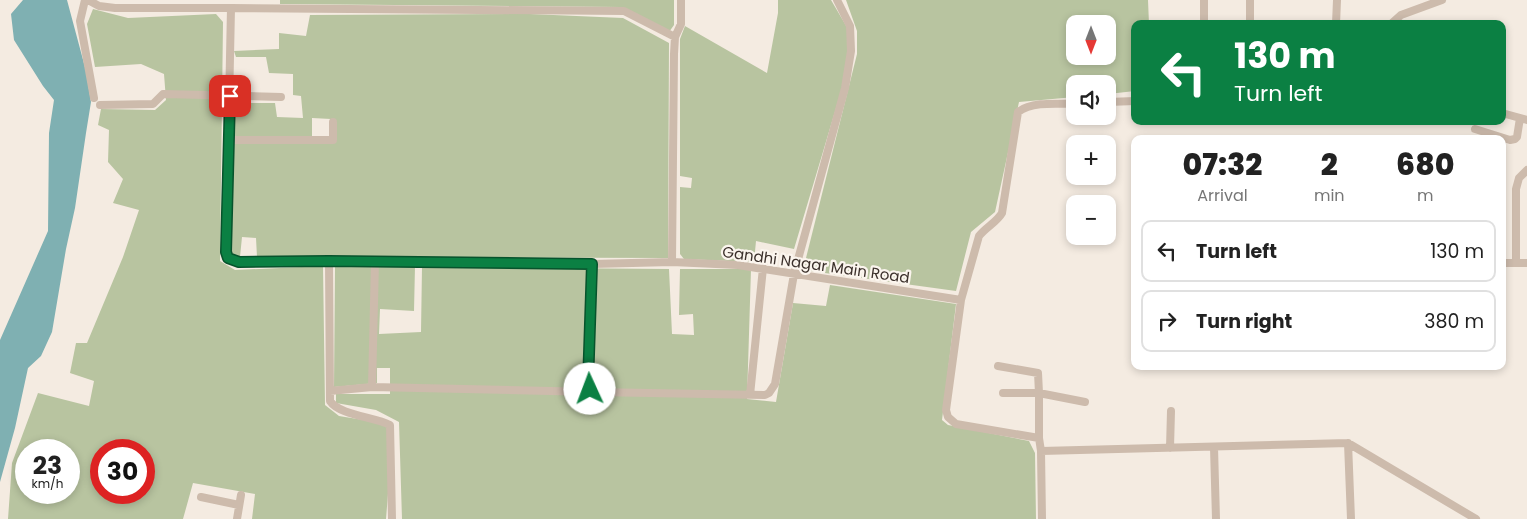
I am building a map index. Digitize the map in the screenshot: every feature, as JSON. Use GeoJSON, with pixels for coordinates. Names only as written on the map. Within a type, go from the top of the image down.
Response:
{"type":"FeatureCollection","features":[{"type":"Feature","properties":{"kind":"street"},"geometry":{"type":"LineString","coordinates":[[94,98],[80,21],[87,0],[99,6],[116,8],[624,11],[675,37]]}},
{"type":"Feature","properties":{"kind":"street"},"geometry":{"type":"LineString","coordinates":[[672,262],[675,37],[681,24],[682,0]]}},
{"type":"Feature","properties":{"kind":"street"},"geometry":{"type":"LineString","coordinates":[[330,391],[372,387],[750,395],[765,395],[769,393],[775,384],[794,274],[845,88],[851,50],[850,26],[837,0]]}},
{"type":"Feature","properties":{"kind":"street"},"geometry":{"type":"LineString","coordinates":[[1204,0],[1204,20]]}},
{"type":"Feature","properties":{"kind":"street"},"geometry":{"type":"LineString","coordinates":[[1250,0],[1250,20]]}},
{"type":"Feature","properties":{"kind":"street"},"geometry":{"type":"LineString","coordinates":[[1336,20],[1337,0]]}},
{"type":"Feature","properties":{"kind":"street"},"geometry":{"type":"LineString","coordinates":[[1396,20],[1401,15],[1442,0]]}},
{"type":"Feature","properties":{"kind":"street","name":"Gandhi Nagar Main Road"},"geometry":{"type":"LineString","coordinates":[[231,8],[226,252],[228,258],[239,262],[329,261],[592,264],[672,262],[738,265],[961,300]]}},
{"type":"Feature","properties":{"kind":"street"},"geometry":{"type":"LineString","coordinates":[[100,105],[153,104],[163,94],[281,97]]}},
{"type":"Feature","properties":{"kind":"street"},"geometry":{"type":"LineString","coordinates":[[1116,102],[1131,102]]}},
{"type":"Feature","properties":{"kind":"street"},"geometry":{"type":"LineString","coordinates":[[1039,438],[956,424],[948,417],[946,410],[961,300],[979,236],[984,228],[1000,218],[1002,213],[1018,112],[1023,108],[1037,105],[1066,104]]}},
{"type":"Feature","properties":{"kind":"street"},"geometry":{"type":"LineString","coordinates":[[1506,114],[1524,119],[1518,137],[1510,140],[1506,139]]}},
{"type":"Feature","properties":{"kind":"street"},"geometry":{"type":"LineString","coordinates":[[229,140],[332,140],[333,122]]}},
{"type":"Feature","properties":{"kind":"street"},"geometry":{"type":"LineString","coordinates":[[1475,129],[1494,135]]}},
{"type":"Feature","properties":{"kind":"street"},"geometry":{"type":"LineString","coordinates":[[1516,263],[1516,189],[1519,178],[1527,170]]}},
{"type":"Feature","properties":{"kind":"street"},"geometry":{"type":"LineString","coordinates":[[329,261],[330,401],[333,406],[381,420],[390,425],[392,519]]}},
{"type":"Feature","properties":{"kind":"street"},"geometry":{"type":"LineString","coordinates":[[372,387],[375,262]]}},
{"type":"Feature","properties":{"kind":"street"},"geometry":{"type":"LineString","coordinates":[[1506,263],[1527,263]]}},
{"type":"Feature","properties":{"kind":"street"},"geometry":{"type":"LineString","coordinates":[[592,264],[588,384],[593,392]]}},
{"type":"Feature","properties":{"kind":"street"},"geometry":{"type":"LineString","coordinates":[[750,395],[763,268]]}},
{"type":"Feature","properties":{"kind":"street"},"geometry":{"type":"LineString","coordinates":[[998,366],[1038,373],[1042,519]]}},
{"type":"Feature","properties":{"kind":"street"},"geometry":{"type":"LineString","coordinates":[[1003,393],[1039,393],[1085,402]]}},
{"type":"Feature","properties":{"kind":"street"},"geometry":{"type":"LineString","coordinates":[[1170,448],[1171,411]]}},
{"type":"Feature","properties":{"kind":"street"},"geometry":{"type":"LineString","coordinates":[[1041,451],[1348,443],[1476,519]]}},
{"type":"Feature","properties":{"kind":"street"},"geometry":{"type":"LineString","coordinates":[[1348,443],[1351,519]]}},
{"type":"Feature","properties":{"kind":"street"},"geometry":{"type":"LineString","coordinates":[[1214,447],[1216,519]]}},
{"type":"Feature","properties":{"kind":"street"},"geometry":{"type":"LineString","coordinates":[[237,519],[241,495]]}},
{"type":"Feature","properties":{"kind":"street"},"geometry":{"type":"LineString","coordinates":[[201,497],[239,505]]}},
{"type":"Feature","properties":{"kind":"green space"},"geometry":{"type":"Polygon","coordinates":[[[280,0],[674,0],[674,25],[669,32],[620,7],[280,4],[280,0]]]}},
{"type":"Feature","properties":{"kind":"green space"},"geometry":{"type":"Polygon","coordinates":[[[778,0],[831,0],[848,29],[848,51],[842,88],[794,249],[756,241],[754,262],[684,259],[680,254],[680,187],[691,188],[692,178],[680,176],[680,39],[685,26],[767,73],[778,13],[778,0]]]}},
{"type":"Feature","properties":{"kind":"green space"},"geometry":{"type":"Polygon","coordinates":[[[846,0],[1148,0],[1149,20],[1131,20],[1131,91],[1116,93],[1116,75],[1066,75],[1066,98],[1019,102],[995,212],[971,232],[956,291],[803,270],[857,54],[857,31],[846,0]]]}},
{"type":"Feature","properties":{"kind":"green space"},"geometry":{"type":"Polygon","coordinates":[[[93,9],[128,18],[216,14],[223,22],[220,261],[235,270],[323,266],[325,405],[339,416],[382,423],[388,428],[389,481],[386,519],[252,519],[255,494],[193,483],[183,519],[8,519],[12,463],[15,455],[15,504],[80,504],[80,439],[21,439],[38,393],[89,406],[94,381],[70,373],[76,343],[87,343],[123,257],[139,210],[113,203],[123,179],[108,162],[109,130],[98,125],[101,109],[155,110],[166,100],[164,74],[141,64],[95,67],[87,24],[93,9]]]}},
{"type":"Feature","properties":{"kind":"green space"},"geometry":{"type":"Polygon","coordinates":[[[530,14],[623,18],[669,43],[668,258],[257,257],[256,238],[242,237],[240,257],[234,257],[231,250],[234,142],[329,142],[331,119],[312,118],[312,138],[235,137],[235,103],[275,103],[277,117],[303,118],[301,96],[293,95],[293,74],[269,73],[266,57],[236,57],[234,51],[279,49],[279,33],[306,36],[310,15],[530,14]]]}},
{"type":"Feature","properties":{"kind":"green space"},"geometry":{"type":"Polygon","coordinates":[[[415,266],[414,311],[380,309],[379,334],[421,332],[422,267],[669,269],[672,334],[694,335],[693,314],[679,315],[680,269],[751,269],[747,399],[776,402],[793,303],[826,306],[830,285],[956,304],[942,420],[948,425],[1029,441],[1035,453],[1036,519],[402,519],[399,422],[376,410],[336,403],[336,394],[390,394],[390,368],[377,368],[377,383],[334,387],[335,267],[415,266]]]}},
{"type":"Feature","properties":{"kind":"water"},"geometry":{"type":"Polygon","coordinates":[[[23,0],[67,0],[86,71],[91,102],[75,208],[52,332],[41,356],[28,368],[15,428],[0,482],[0,340],[48,231],[49,133],[54,100],[14,40],[11,14],[23,0]]]}},
{"type":"Feature","properties":{"kind":"route"},"geometry":{"type":"LineString","coordinates":[[230,96],[226,252],[228,258],[239,262],[329,261],[592,264],[588,384],[590,389]]}}]}
